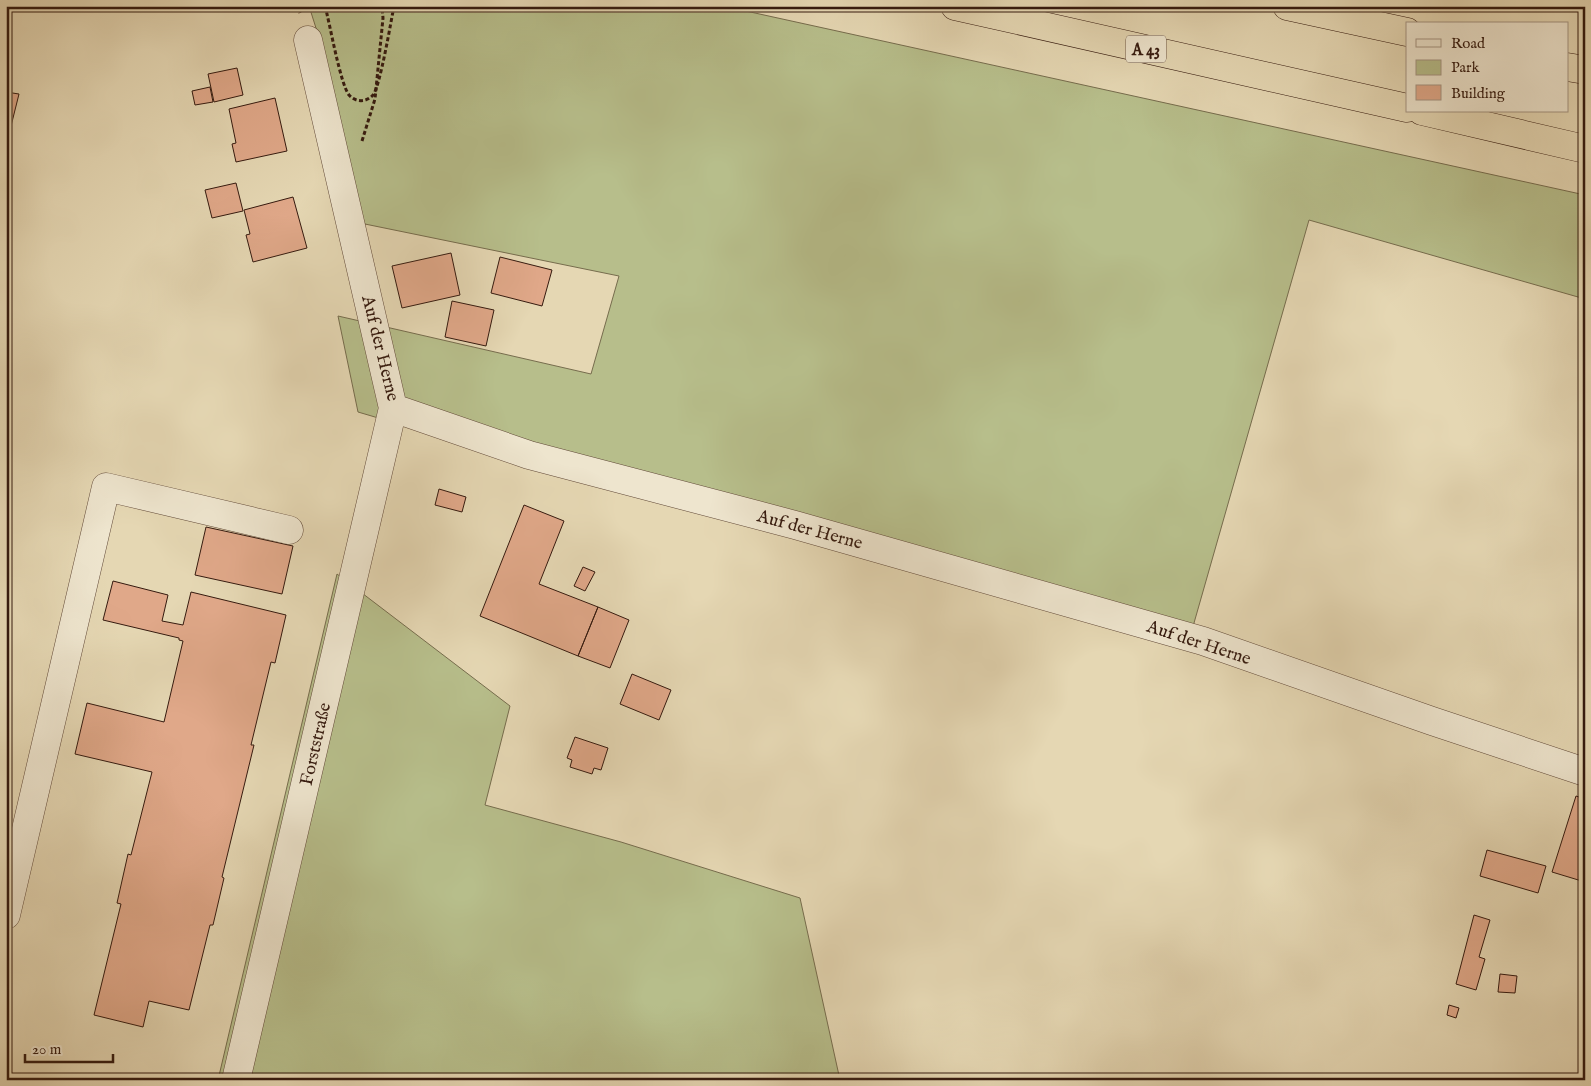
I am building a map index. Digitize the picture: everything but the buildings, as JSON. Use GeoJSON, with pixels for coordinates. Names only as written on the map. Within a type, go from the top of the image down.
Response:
{"type":"FeatureCollection","features":[{"type":"Feature","properties":{"kind":"highway","name":"A 43"},"geometry":{"type":"LineString","coordinates":[[955,6],[1406,108]]}},
{"type":"Feature","properties":{"kind":"highway"},"geometry":{"type":"LineString","coordinates":[[1287,6],[1406,32]]}},
{"type":"Feature","properties":{"kind":"highway"},"geometry":{"type":"LineString","coordinates":[[1568,67],[1585,70]]}},
{"type":"Feature","properties":{"kind":"highway"},"geometry":{"type":"LineString","coordinates":[[1426,112],[1585,149]]}},
{"type":"Feature","properties":{"kind":"street","name":"Auf der Herne"},"geometry":{"type":"LineString","coordinates":[[308,40],[393,408],[529,455],[795,525],[1203,641],[1585,772]]}},
{"type":"Feature","properties":{"kind":"street","name":"Forststraße"},"geometry":{"type":"LineString","coordinates":[[236,1080],[393,408]]}},
{"type":"Feature","properties":{"kind":"street"},"geometry":{"type":"LineString","coordinates":[[6,915],[106,488],[289,530]]}},
{"type":"Feature","properties":{"kind":"path"},"geometry":{"type":"LineString","coordinates":[[325,6],[348,94],[355,100],[364,100],[373,95],[378,82],[394,6]]}},
{"type":"Feature","properties":{"kind":"path"},"geometry":{"type":"LineString","coordinates":[[336,157],[362,143],[375,99],[383,18],[382,6]]}},
{"type":"Feature","properties":{"kind":"green space"},"geometry":{"type":"Polygon","coordinates":[[[309,6],[723,6],[1585,195],[1585,299],[1309,220],[1188,644],[531,463],[358,412],[338,316],[591,374],[619,276],[360,223],[322,47],[309,6]]]}},
{"type":"Feature","properties":{"kind":"green space"},"geometry":{"type":"Polygon","coordinates":[[[337,574],[510,706],[485,805],[621,842],[800,898],[840,1080],[218,1080],[337,574]]]}}]}
